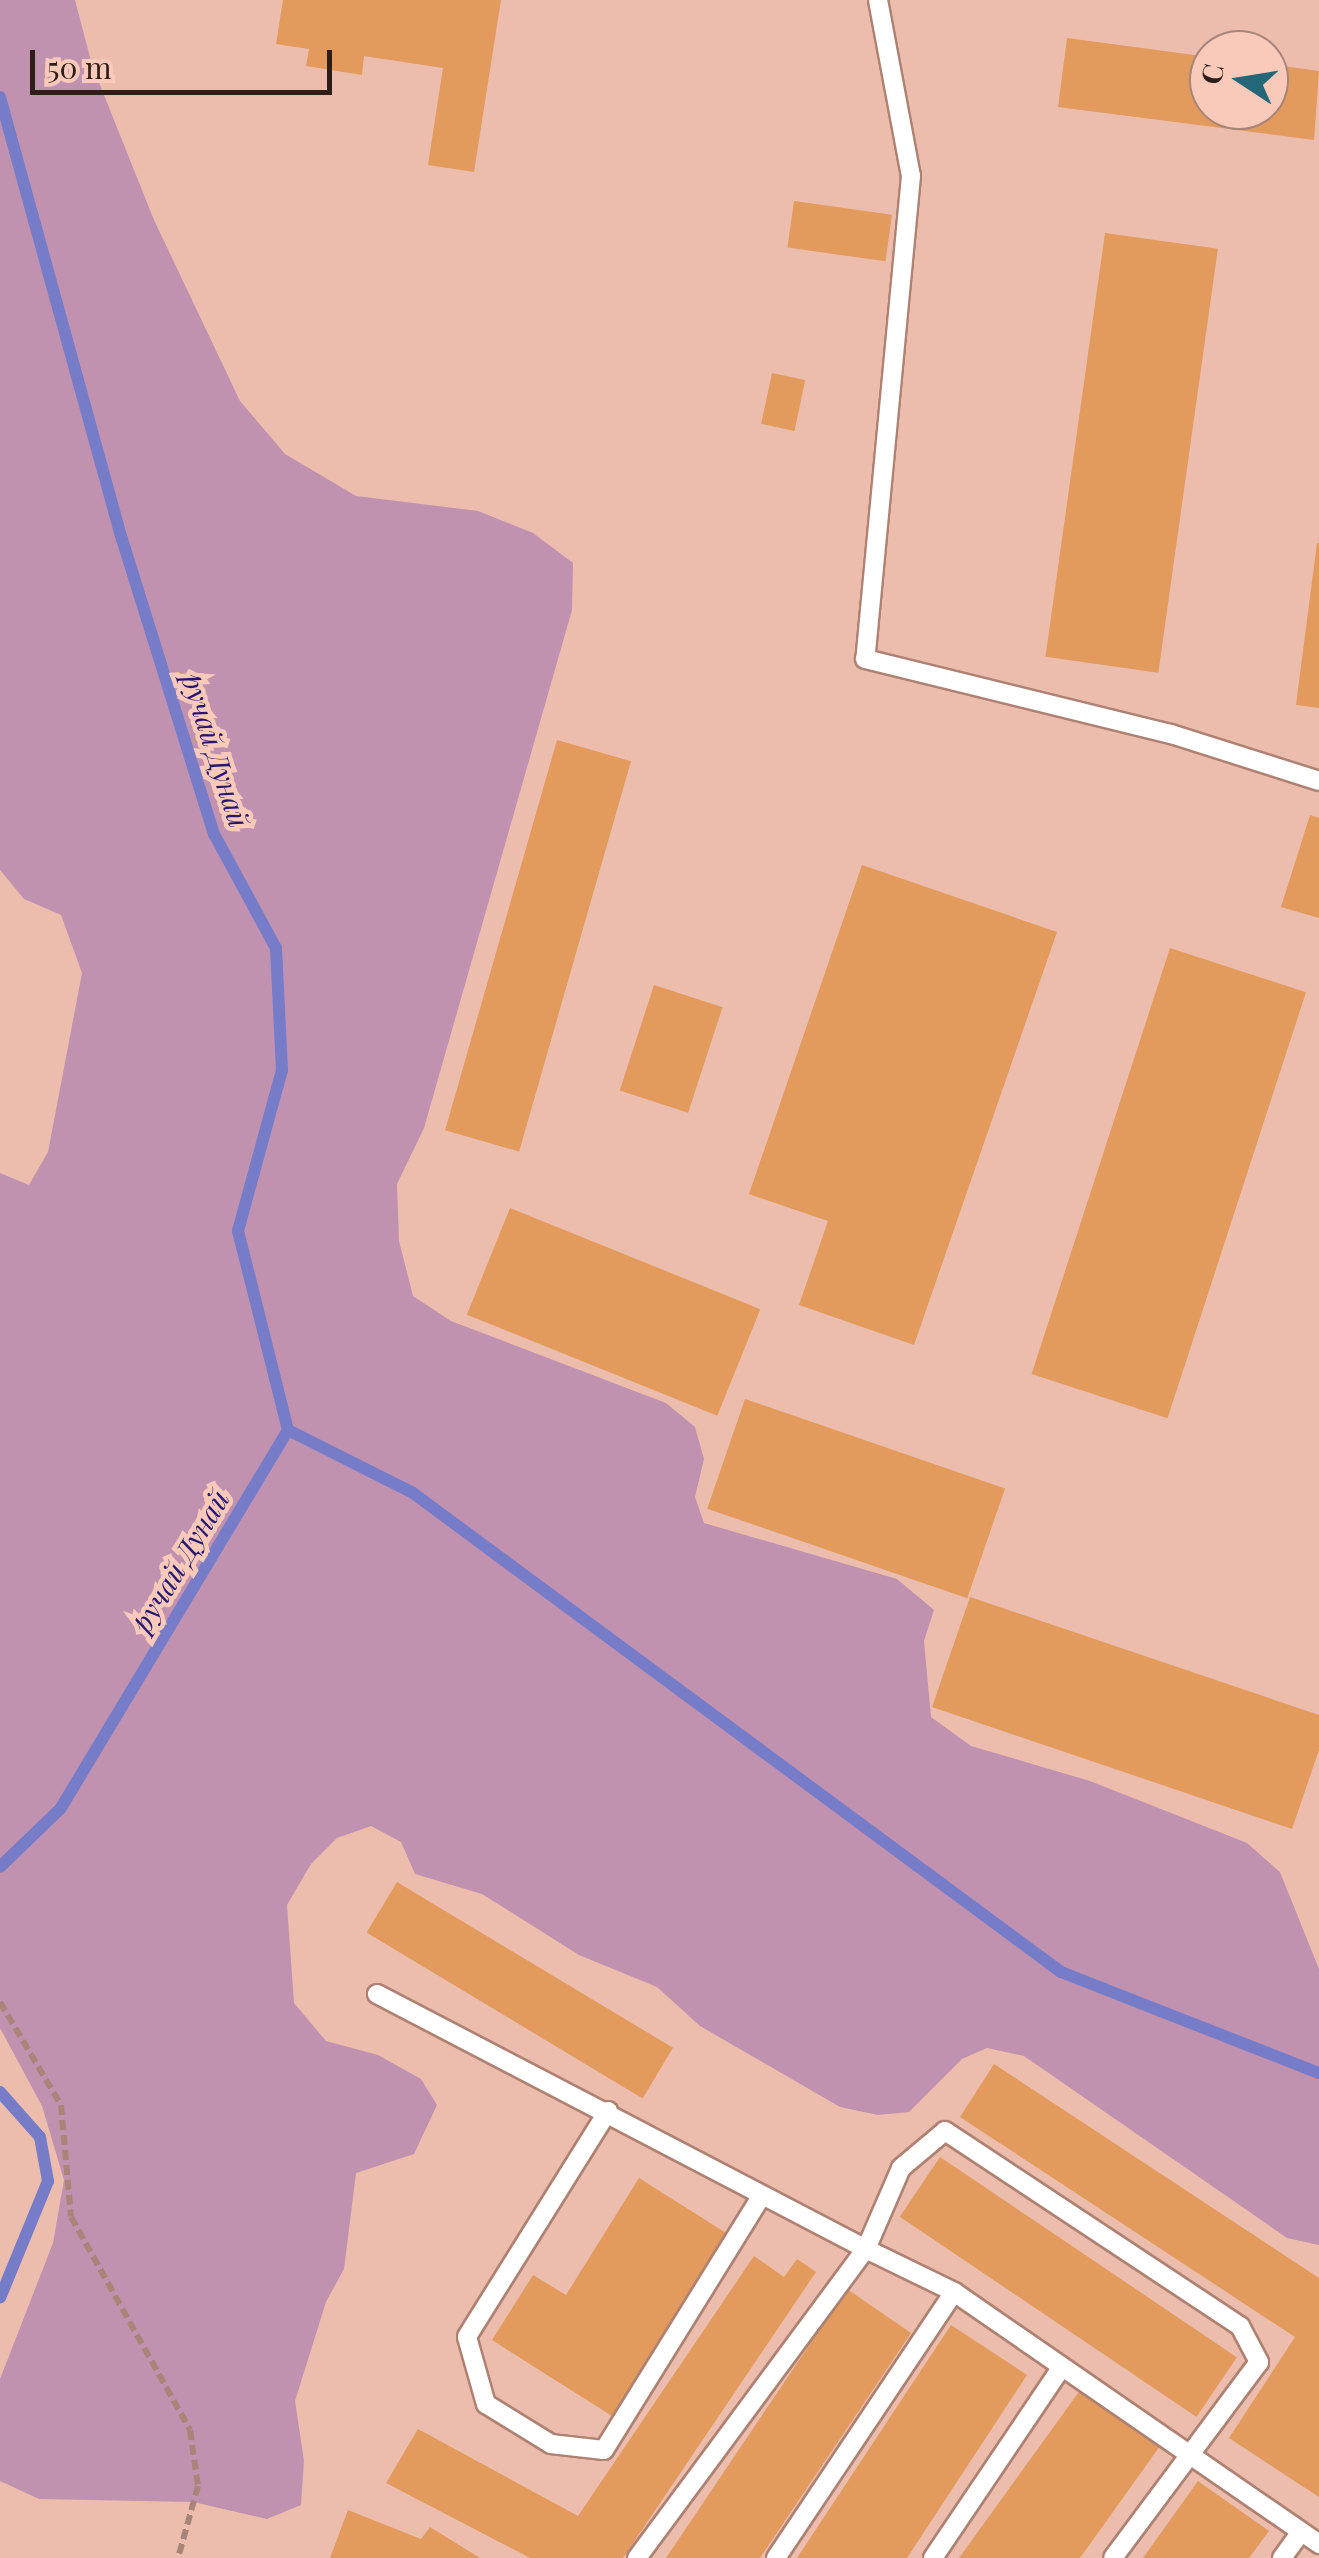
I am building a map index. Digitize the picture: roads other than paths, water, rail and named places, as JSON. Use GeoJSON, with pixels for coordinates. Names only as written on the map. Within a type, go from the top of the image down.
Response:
{"type":"FeatureCollection","features":[{"type":"Feature","properties":{"kind":"lane"},"geometry":{"type":"LineString","coordinates":[[878,0],[911,176],[865,659],[1171,734],[1319,780]]}},
{"type":"Feature","properties":{"kind":"lane"},"geometry":{"type":"LineString","coordinates":[[377,1994],[608,2111],[762,2197],[954,2292],[1319,2544]]}},
{"type":"Feature","properties":{"kind":"lane"},"geometry":{"type":"LineString","coordinates":[[608,2111],[467,2337],[486,2404],[550,2444],[604,2450],[762,2197]]}},
{"type":"Feature","properties":{"kind":"lane"},"geometry":{"type":"LineString","coordinates":[[637,2558],[866,2248],[901,2168],[945,2131],[1240,2326],[1259,2362],[1113,2558]]}},
{"type":"Feature","properties":{"kind":"lane"},"geometry":{"type":"LineString","coordinates":[[776,2558],[954,2292]]}},
{"type":"Feature","properties":{"kind":"lane"},"geometry":{"type":"LineString","coordinates":[[934,2558],[1062,2367]]}},
{"type":"Feature","properties":{"kind":"lane"},"geometry":{"type":"LineString","coordinates":[[1282,2558],[1301,2532]]}},
{"type":"Feature","properties":{"kind":"waterway","name":"ручай Дунай"},"geometry":{"type":"LineString","coordinates":[[0,97],[122,539],[214,834],[276,948],[282,1070],[238,1231],[288,1430],[60,1809],[0,1867]]}},
{"type":"Feature","properties":{"kind":"waterway"},"geometry":{"type":"LineString","coordinates":[[288,1430],[413,1493],[1061,1972],[1319,2073]]}},
{"type":"Feature","properties":{"kind":"waterway","name":"ручай Дунай"},"geometry":{"type":"LineString","coordinates":[[0,2092],[40,2137],[48,2181],[0,2298]]}}]}
